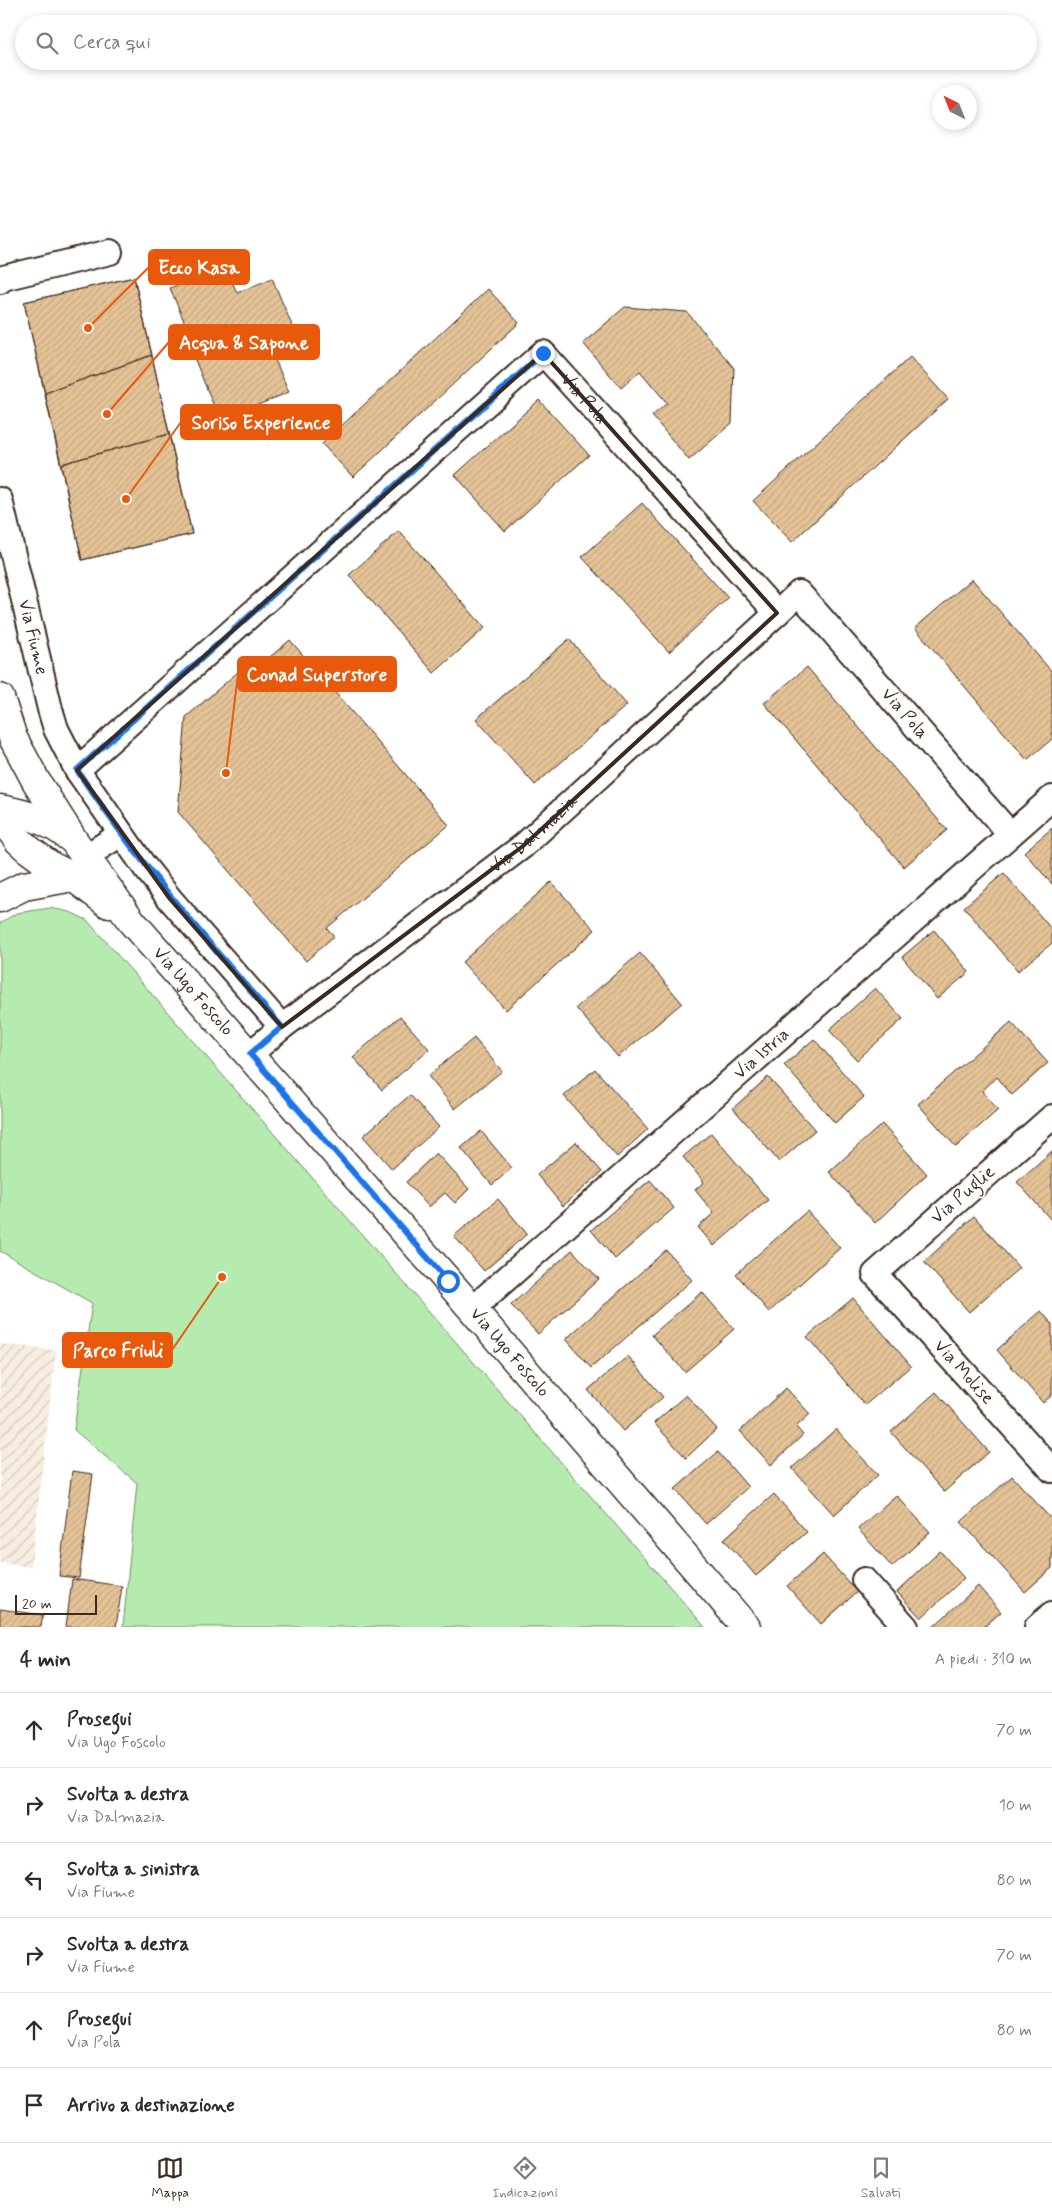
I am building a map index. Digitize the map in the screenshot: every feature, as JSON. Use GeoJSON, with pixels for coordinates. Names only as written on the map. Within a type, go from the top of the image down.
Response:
{"type":"FeatureCollection","features":[{"type":"Feature","properties":{"kind":"street"},"geometry":{"type":"LineString","coordinates":[[0,281],[4,278],[110,252]]}},
{"type":"Feature","properties":{"kind":"street","name":"Via Pola"},"geometry":{"type":"LineString","coordinates":[[77,770],[286,586],[543,353],[777,613]]}},
{"type":"Feature","properties":{"kind":"street","name":"Via Fiume"},"geometry":{"type":"LineString","coordinates":[[0,500],[50,709],[56,729],[77,770],[121,834],[170,898],[282,1027]]}},
{"type":"Feature","properties":{"kind":"street","name":"Via Pola"},"geometry":{"type":"LineString","coordinates":[[799,593],[1010,834]]}},
{"type":"Feature","properties":{"kind":"street","name":"Via Dalmazia"},"geometry":{"type":"LineString","coordinates":[[250,1054],[282,1027],[523,846],[799,593]]}},
{"type":"Feature","properties":{"kind":"street","name":"Via Ugo Foscolo"},"geometry":{"type":"LineString","coordinates":[[0,698],[13,738],[78,858]]}},
{"type":"Feature","properties":{"kind":"street","name":"Via Istria"},"geometry":{"type":"LineString","coordinates":[[472,1309],[1052,798]]}},
{"type":"Feature","properties":{"kind":"street","name":"Via Ugo Foscolo"},"geometry":{"type":"LineString","coordinates":[[0,809],[23,813],[50,823],[132,922],[250,1054],[746,1627]]}},
{"type":"Feature","properties":{"kind":"street","name":"Via Ugo Foscolo"},"geometry":{"type":"LineString","coordinates":[[0,816],[18,840],[51,866],[78,858]]}},
{"type":"Feature","properties":{"kind":"street"},"geometry":{"type":"LineString","coordinates":[[0,898],[121,834]]}},
{"type":"Feature","properties":{"kind":"street","name":"Via Puglie"},"geometry":{"type":"LineString","coordinates":[[875,1274],[1052,1117]]}},
{"type":"Feature","properties":{"kind":"street","name":"Via Molise"},"geometry":{"type":"LineString","coordinates":[[875,1274],[1052,1470]]}},
{"type":"Feature","properties":{"kind":"street"},"geometry":{"type":"LineString","coordinates":[[864,1580],[906,1627]]}},
{"type":"Feature","properties":{"kind":"street"},"geometry":{"type":"LineString","coordinates":[[1037,1627],[1052,1614]]}},
{"type":"Feature","properties":{"kind":"highlighted area"},"geometry":{"type":"Polygon","coordinates":[[[543,353],[777,613],[523,846],[282,1027],[170,899],[77,770],[543,353]]]}},
{"type":"Feature","properties":{"kind":"shaded area"},"geometry":{"type":"Polygon","coordinates":[[[0,1344],[56,1350],[31,1567],[0,1563],[0,1344]]]}},
{"type":"Feature","properties":{"kind":"green space"},"geometry":{"type":"Polygon","coordinates":[[[50,908],[70,912],[87,920],[705,1627],[123,1627],[137,1483],[74,1430],[92,1303],[0,1251],[0,923],[17,913],[50,908]]]}},
{"type":"Feature","properties":{"kind":"building"},"geometry":{"type":"Polygon","coordinates":[[[225,265],[237,293],[272,278],[302,349],[275,360],[289,392],[220,421],[195,360],[212,352],[204,335],[192,340],[170,288],[225,265]]]}},
{"type":"Feature","properties":{"kind":"building"},"geometry":{"type":"Polygon","coordinates":[[[134,277],[192,534],[82,560],[24,302],[134,277]]]}},
{"type":"Feature","properties":{"kind":"building"},"geometry":{"type":"Polygon","coordinates":[[[134,277],[152,355],[45,393],[24,302],[134,277]]]}},
{"type":"Feature","properties":{"kind":"building"},"geometry":{"type":"Polygon","coordinates":[[[488,289],[519,323],[353,477],[322,444],[488,289]]]}},
{"type":"Feature","properties":{"kind":"building"},"geometry":{"type":"Polygon","coordinates":[[[625,307],[687,312],[734,368],[732,423],[689,460],[652,416],[667,403],[640,371],[621,388],[583,343],[625,307]]]}},
{"type":"Feature","properties":{"kind":"building"},"geometry":{"type":"Polygon","coordinates":[[[152,355],[169,434],[61,464],[45,393],[152,355]]]}},
{"type":"Feature","properties":{"kind":"building"},"geometry":{"type":"Polygon","coordinates":[[[910,357],[948,399],[792,542],[753,501],[910,357]]]}},
{"type":"Feature","properties":{"kind":"building"},"geometry":{"type":"Polygon","coordinates":[[[539,400],[589,455],[505,531],[455,475],[539,400]]]}},
{"type":"Feature","properties":{"kind":"building"},"geometry":{"type":"Polygon","coordinates":[[[169,434],[192,534],[82,560],[61,464],[169,434]]]}},
{"type":"Feature","properties":{"kind":"building"},"geometry":{"type":"Polygon","coordinates":[[[642,503],[728,598],[669,652],[582,557],[642,503]]]}},
{"type":"Feature","properties":{"kind":"building"},"geometry":{"type":"Polygon","coordinates":[[[399,531],[485,628],[434,673],[349,575],[399,531]]]}},
{"type":"Feature","properties":{"kind":"building"},"geometry":{"type":"Polygon","coordinates":[[[972,579],[1052,672],[1052,739],[1027,760],[915,628],[972,579]]]}},
{"type":"Feature","properties":{"kind":"building"},"geometry":{"type":"Polygon","coordinates":[[[569,639],[627,705],[535,785],[476,719],[569,639]]]}},
{"type":"Feature","properties":{"kind":"building"},"geometry":{"type":"Polygon","coordinates":[[[290,640],[449,825],[327,928],[334,936],[306,961],[178,812],[186,717],[239,671],[245,678],[290,640]]]}},
{"type":"Feature","properties":{"kind":"building"},"geometry":{"type":"Polygon","coordinates":[[[807,667],[947,830],[904,867],[764,703],[807,667]]]}},
{"type":"Feature","properties":{"kind":"building"},"geometry":{"type":"Polygon","coordinates":[[[1052,828],[1052,884],[1024,852],[1052,828]]]}},
{"type":"Feature","properties":{"kind":"building"},"geometry":{"type":"Polygon","coordinates":[[[1004,873],[1052,930],[1052,943],[1018,971],[964,907],[1004,873]]]}},
{"type":"Feature","properties":{"kind":"building"},"geometry":{"type":"Polygon","coordinates":[[[551,882],[595,930],[506,1010],[462,962],[551,882]]]}},
{"type":"Feature","properties":{"kind":"building"},"geometry":{"type":"Polygon","coordinates":[[[934,930],[969,972],[937,999],[902,957],[934,930]]]}},
{"type":"Feature","properties":{"kind":"building"},"geometry":{"type":"Polygon","coordinates":[[[640,953],[682,1003],[618,1057],[576,1008],[640,953]]]}},
{"type":"Feature","properties":{"kind":"building"},"geometry":{"type":"Polygon","coordinates":[[[875,988],[903,1019],[857,1060],[829,1030],[875,988]]]}},
{"type":"Feature","properties":{"kind":"building"},"geometry":{"type":"Polygon","coordinates":[[[400,1016],[429,1049],[382,1090],[353,1057],[400,1016]]]}},
{"type":"Feature","properties":{"kind":"building"},"geometry":{"type":"Polygon","coordinates":[[[1011,1022],[1048,1063],[1012,1095],[997,1077],[982,1091],[998,1110],[956,1147],[918,1104],[1011,1022]]]}},
{"type":"Feature","properties":{"kind":"building"},"geometry":{"type":"Polygon","coordinates":[[[474,1038],[502,1071],[455,1109],[428,1076],[474,1038]]]}},
{"type":"Feature","properties":{"kind":"building"},"geometry":{"type":"Polygon","coordinates":[[[814,1039],[864,1097],[835,1123],[784,1065],[814,1039]]]}},
{"type":"Feature","properties":{"kind":"building"},"geometry":{"type":"Polygon","coordinates":[[[595,1069],[648,1129],[617,1157],[564,1096],[595,1069]]]}},
{"type":"Feature","properties":{"kind":"building"},"geometry":{"type":"Polygon","coordinates":[[[768,1077],[815,1130],[779,1162],[733,1108],[768,1077]]]}},
{"type":"Feature","properties":{"kind":"building"},"geometry":{"type":"Polygon","coordinates":[[[410,1095],[439,1127],[392,1169],[363,1136],[410,1095]]]}},
{"type":"Feature","properties":{"kind":"building"},"geometry":{"type":"Polygon","coordinates":[[[882,1124],[927,1174],[875,1223],[829,1172],[882,1124]]]}},
{"type":"Feature","properties":{"kind":"building"},"geometry":{"type":"Polygon","coordinates":[[[481,1131],[512,1168],[492,1185],[461,1148],[481,1131]]]}},
{"type":"Feature","properties":{"kind":"building"},"geometry":{"type":"Polygon","coordinates":[[[711,1133],[768,1200],[714,1246],[698,1227],[714,1213],[695,1190],[704,1182],[683,1157],[711,1133]]]}},
{"type":"Feature","properties":{"kind":"building"},"geometry":{"type":"Polygon","coordinates":[[[576,1142],[602,1172],[563,1206],[537,1175],[576,1142]]]}},
{"type":"Feature","properties":{"kind":"building"},"geometry":{"type":"Polygon","coordinates":[[[1052,1151],[1052,1221],[1017,1182],[1052,1151]]]}},
{"type":"Feature","properties":{"kind":"building"},"geometry":{"type":"Polygon","coordinates":[[[436,1153],[469,1189],[455,1203],[445,1193],[429,1207],[406,1182],[436,1153]]]}},
{"type":"Feature","properties":{"kind":"building"},"geometry":{"type":"Polygon","coordinates":[[[650,1180],[674,1208],[615,1259],[591,1230],[650,1180]]]}},
{"type":"Feature","properties":{"kind":"building"},"geometry":{"type":"Polygon","coordinates":[[[498,1199],[527,1234],[484,1271],[454,1236],[498,1199]]]}},
{"type":"Feature","properties":{"kind":"building"},"geometry":{"type":"Polygon","coordinates":[[[807,1211],[840,1248],[769,1312],[736,1274],[807,1211]]]}},
{"type":"Feature","properties":{"kind":"building"},"geometry":{"type":"Polygon","coordinates":[[[974,1216],[1019,1268],[969,1312],[924,1262],[974,1216]]]}},
{"type":"Feature","properties":{"kind":"building"},"geometry":{"type":"Polygon","coordinates":[[[572,1250],[599,1279],[538,1334],[511,1305],[572,1250]]]}},
{"type":"Feature","properties":{"kind":"building"},"geometry":{"type":"Polygon","coordinates":[[[666,1250],[692,1280],[591,1368],[566,1339],[666,1250]]]}},
{"type":"Feature","properties":{"kind":"building"},"geometry":{"type":"Polygon","coordinates":[[[702,1292],[734,1329],[685,1372],[652,1335],[702,1292]]]}},
{"type":"Feature","properties":{"kind":"building"},"geometry":{"type":"Polygon","coordinates":[[[853,1298],[911,1366],[865,1405],[807,1337],[853,1298]]]}},
{"type":"Feature","properties":{"kind":"building"},"geometry":{"type":"Polygon","coordinates":[[[1041,1311],[1052,1324],[1052,1395],[1043,1403],[997,1350],[1041,1311]]]}},
{"type":"Feature","properties":{"kind":"building"},"geometry":{"type":"Polygon","coordinates":[[[628,1356],[663,1397],[623,1431],[588,1390],[628,1356]]]}},
{"type":"Feature","properties":{"kind":"building"},"geometry":{"type":"Polygon","coordinates":[[[786,1388],[810,1414],[796,1427],[803,1435],[771,1465],[740,1431],[786,1388]]]}},
{"type":"Feature","properties":{"kind":"building"},"geometry":{"type":"Polygon","coordinates":[[[936,1392],[989,1452],[944,1492],[891,1432],[936,1392]]]}},
{"type":"Feature","properties":{"kind":"building"},"geometry":{"type":"Polygon","coordinates":[[[686,1395],[717,1429],[686,1458],[654,1423],[686,1395]]]}},
{"type":"Feature","properties":{"kind":"building"},"geometry":{"type":"Polygon","coordinates":[[[836,1429],[878,1475],[834,1515],[792,1468],[836,1429]]]}},
{"type":"Feature","properties":{"kind":"building"},"geometry":{"type":"Polygon","coordinates":[[[718,1452],[748,1487],[706,1524],[675,1489],[718,1452]]]}},
{"type":"Feature","properties":{"kind":"building"},"geometry":{"type":"Polygon","coordinates":[[[72,1471],[93,1474],[79,1578],[59,1576],[72,1471]]]}},
{"type":"Feature","properties":{"kind":"building"},"geometry":{"type":"Polygon","coordinates":[[[1012,1476],[1052,1520],[1052,1568],[1025,1592],[961,1522],[1012,1476]]]}},
{"type":"Feature","properties":{"kind":"building"},"geometry":{"type":"Polygon","coordinates":[[[774,1494],[807,1532],[756,1576],[724,1539],[774,1494]]]}},
{"type":"Feature","properties":{"kind":"building"},"geometry":{"type":"Polygon","coordinates":[[[896,1495],[930,1532],[892,1567],[858,1529],[896,1495]]]}},
{"type":"Feature","properties":{"kind":"building"},"geometry":{"type":"Polygon","coordinates":[[[940,1551],[964,1578],[921,1618],[897,1592],[940,1551]]]}},
{"type":"Feature","properties":{"kind":"building"},"geometry":{"type":"Polygon","coordinates":[[[823,1554],[857,1592],[821,1624],[787,1586],[823,1554]]]}},
{"type":"Feature","properties":{"kind":"building"},"geometry":{"type":"Polygon","coordinates":[[[72,1579],[122,1586],[116,1627],[66,1627],[72,1579]]]}},
{"type":"Feature","properties":{"kind":"building"},"geometry":{"type":"Polygon","coordinates":[[[978,1586],[1001,1612],[984,1627],[933,1627],[978,1586]]]}},
{"type":"Feature","properties":{"kind":"building"},"geometry":{"type":"Polygon","coordinates":[[[0,1609],[43,1615],[41,1627],[0,1627],[0,1609]]]}},
{"type":"Feature","properties":{"kind":"place","name":"Ecco Kasa"},"geometry":{"type":"Point","coordinates":[88,328]}},
{"type":"Feature","properties":{"kind":"place","name":"Acqua & Sapone"},"geometry":{"type":"Point","coordinates":[107,414]}},
{"type":"Feature","properties":{"kind":"place","name":"Soriso Experience"},"geometry":{"type":"Point","coordinates":[126,499]}},
{"type":"Feature","properties":{"kind":"place","name":"Conad Superstore"},"geometry":{"type":"Point","coordinates":[226,773]}},
{"type":"Feature","properties":{"kind":"place","name":"Parco Friuli"},"geometry":{"type":"Point","coordinates":[222,1277]}},
{"type":"Feature","properties":{"kind":"route"},"geometry":{"type":"LineString","coordinates":[[448,1281],[250,1054],[282,1027],[144,866],[77,770],[286,586],[543,353]]}}]}
